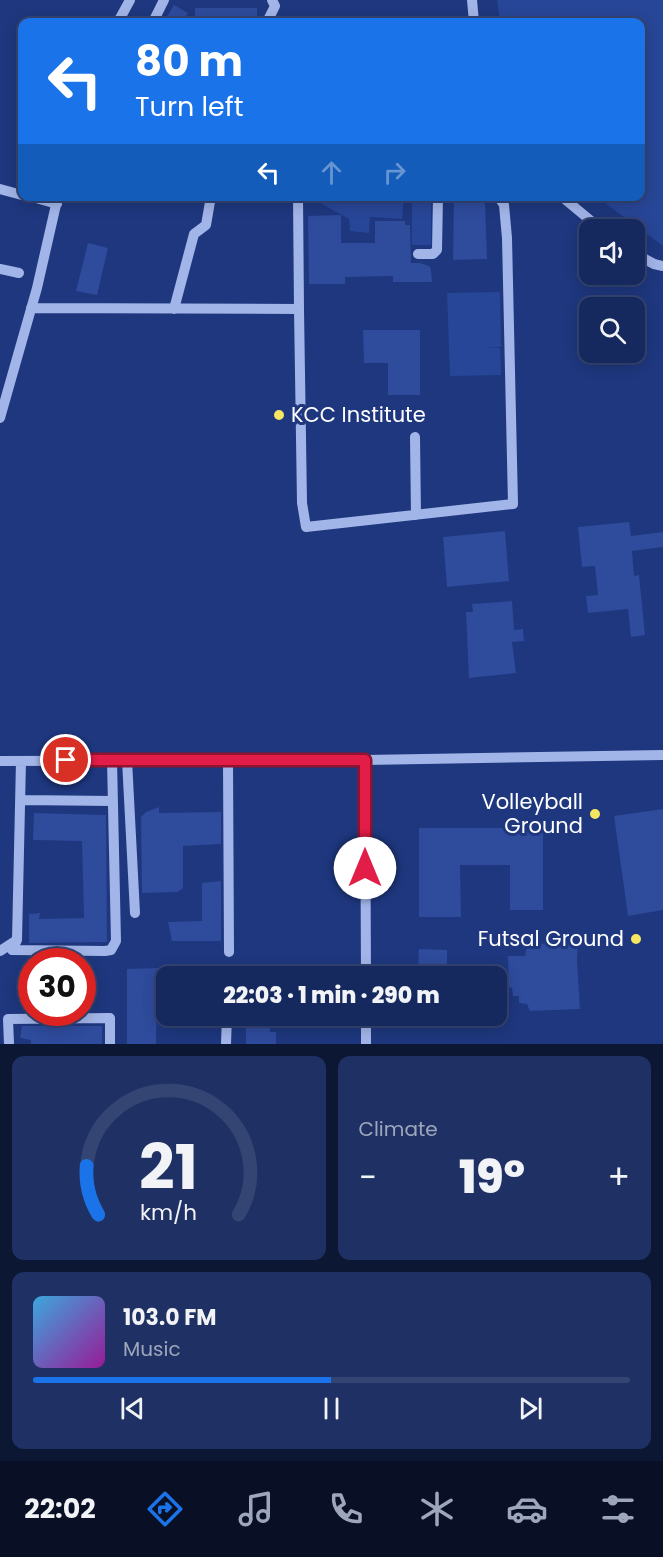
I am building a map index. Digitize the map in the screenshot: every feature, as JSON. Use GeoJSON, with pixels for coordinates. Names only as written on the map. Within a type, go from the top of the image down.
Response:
{"type":"FeatureCollection","features":[{"type":"Feature","properties":{"kind":"street"},"geometry":{"type":"LineString","coordinates":[[120,18],[130,0]]}},
{"type":"Feature","properties":{"kind":"street"},"geometry":{"type":"LineString","coordinates":[[155,18],[164,0]]}},
{"type":"Feature","properties":{"kind":"street"},"geometry":{"type":"LineString","coordinates":[[269,18],[274,6],[272,0]]}},
{"type":"Feature","properties":{"kind":"street"},"geometry":{"type":"LineString","coordinates":[[472,0],[474,18]]}},
{"type":"Feature","properties":{"kind":"street"},"geometry":{"type":"LineString","coordinates":[[0,189],[18,194]]}},
{"type":"Feature","properties":{"kind":"street"},"geometry":{"type":"LineString","coordinates":[[0,418],[31,308],[57,201]]}},
{"type":"Feature","properties":{"kind":"street"},"geometry":{"type":"LineString","coordinates":[[174,309],[194,234],[206,225],[210,201]]}},
{"type":"Feature","properties":{"kind":"street"},"geometry":{"type":"LineString","coordinates":[[298,201],[302,503],[306,527],[513,504],[507,238],[504,205],[501,201]]}},
{"type":"Feature","properties":{"kind":"street"},"geometry":{"type":"LineString","coordinates":[[418,254],[433,254],[437,250],[438,201]]}},
{"type":"Feature","properties":{"kind":"street"},"geometry":{"type":"LineString","coordinates":[[567,201],[589,219]]}},
{"type":"Feature","properties":{"kind":"street"},"geometry":{"type":"LineString","coordinates":[[645,259],[663,266]]}},
{"type":"Feature","properties":{"kind":"street"},"geometry":{"type":"LineString","coordinates":[[0,269],[19,273]]}},
{"type":"Feature","properties":{"kind":"street"},"geometry":{"type":"LineString","coordinates":[[31,308],[299,309]]}},
{"type":"Feature","properties":{"kind":"street"},"geometry":{"type":"LineString","coordinates":[[415,437],[416,515]]}},
{"type":"Feature","properties":{"kind":"street"},"geometry":{"type":"LineString","coordinates":[[0,761],[365,760],[663,754]]}},
{"type":"Feature","properties":{"kind":"street"},"geometry":{"type":"LineString","coordinates":[[21,761],[17,940],[12,950],[105,951],[111,950],[116,941],[112,760]]}},
{"type":"Feature","properties":{"kind":"street"},"geometry":{"type":"LineString","coordinates":[[127,760],[135,913]]}},
{"type":"Feature","properties":{"kind":"street"},"geometry":{"type":"LineString","coordinates":[[365,760],[366,966]]}},
{"type":"Feature","properties":{"kind":"street"},"geometry":{"type":"LineString","coordinates":[[228,761],[229,952]]}},
{"type":"Feature","properties":{"kind":"street"},"geometry":{"type":"LineString","coordinates":[[21,800],[112,801]]}},
{"type":"Feature","properties":{"kind":"street"},"geometry":{"type":"LineString","coordinates":[[0,951],[17,940]]}},
{"type":"Feature","properties":{"kind":"street"},"geometry":{"type":"LineString","coordinates":[[9,1044],[8,1019],[110,1018],[110,1044]]}},
{"type":"Feature","properties":{"kind":"street"},"geometry":{"type":"LineString","coordinates":[[226,1044],[227,1026]]}},
{"type":"Feature","properties":{"kind":"street"},"geometry":{"type":"LineString","coordinates":[[366,1026],[366,1044]]}},
{"type":"Feature","properties":{"kind":"shaded area"},"geometry":{"type":"Polygon","coordinates":[[[497,0],[663,0],[663,246],[645,233],[645,219],[627,219],[602,201],[645,201],[645,18],[499,18],[497,0]]]}},
{"type":"Feature","properties":{"kind":"shaded area"},"geometry":{"type":"Polygon","coordinates":[[[317,201],[404,201],[402,219],[370,217],[369,233],[350,231],[349,219],[317,201]]]}},
{"type":"Feature","properties":{"kind":"shaded area"},"geometry":{"type":"Polygon","coordinates":[[[412,201],[431,201],[431,245],[412,245],[412,201]]]}},
{"type":"Feature","properties":{"kind":"shaded area"},"geometry":{"type":"Polygon","coordinates":[[[500,292],[501,347],[484,348],[500,348],[501,375],[450,376],[447,293],[500,292]]]}},
{"type":"Feature","properties":{"kind":"building"},"geometry":{"type":"Polygon","coordinates":[[[174,5],[188,13],[185,18],[166,18],[174,5]]]}},
{"type":"Feature","properties":{"kind":"building"},"geometry":{"type":"Polygon","coordinates":[[[195,8],[257,8],[257,18],[195,18],[195,8]]]}},
{"type":"Feature","properties":{"kind":"building"},"geometry":{"type":"Polygon","coordinates":[[[454,201],[484,201],[487,259],[453,260],[454,201]]]}},
{"type":"Feature","properties":{"kind":"building"},"geometry":{"type":"Polygon","coordinates":[[[341,215],[341,243],[375,243],[375,221],[405,221],[405,225],[410,225],[411,263],[429,266],[432,282],[393,282],[393,276],[345,277],[345,284],[309,284],[308,216],[341,215]]]}},
{"type":"Feature","properties":{"kind":"building"},"geometry":{"type":"Polygon","coordinates":[[[88,243],[108,248],[97,295],[76,291],[88,243]]]}},
{"type":"Feature","properties":{"kind":"building"},"geometry":{"type":"Polygon","coordinates":[[[363,330],[420,330],[420,395],[388,395],[388,363],[364,363],[363,330]]]}},
{"type":"Feature","properties":{"kind":"building"},"geometry":{"type":"Polygon","coordinates":[[[629,522],[631,536],[663,532],[663,547],[632,551],[634,576],[639,575],[645,635],[631,637],[628,609],[588,613],[586,596],[598,595],[595,566],[582,567],[578,527],[629,522]]]}},
{"type":"Feature","properties":{"kind":"building"},"geometry":{"type":"Polygon","coordinates":[[[505,531],[509,581],[447,587],[443,537],[505,531]]]}},
{"type":"Feature","properties":{"kind":"building"},"geometry":{"type":"Polygon","coordinates":[[[512,601],[514,630],[523,629],[524,641],[512,642],[516,673],[469,678],[466,612],[473,612],[472,604],[512,601]]]}},
{"type":"Feature","properties":{"kind":"building"},"geometry":{"type":"Polygon","coordinates":[[[159,807],[159,813],[221,812],[221,844],[183,846],[183,888],[178,892],[142,893],[141,817],[146,812],[159,807]]]}},
{"type":"Feature","properties":{"kind":"building"},"geometry":{"type":"Polygon","coordinates":[[[663,809],[663,910],[628,916],[614,816],[663,809]]]}},
{"type":"Feature","properties":{"kind":"building"},"geometry":{"type":"Polygon","coordinates":[[[34,813],[106,815],[107,942],[29,943],[29,914],[40,913],[39,919],[84,918],[82,841],[33,840],[34,813]]]}},
{"type":"Feature","properties":{"kind":"building"},"geometry":{"type":"Polygon","coordinates":[[[419,828],[543,828],[543,910],[510,910],[510,865],[460,865],[461,917],[419,917],[419,828]]]}},
{"type":"Feature","properties":{"kind":"building"},"geometry":{"type":"Polygon","coordinates":[[[221,881],[221,941],[172,941],[168,922],[202,921],[202,883],[221,881]]]}},
{"type":"Feature","properties":{"kind":"building"},"geometry":{"type":"Polygon","coordinates":[[[578,942],[580,1009],[530,1011],[527,1004],[519,1003],[519,996],[513,996],[512,988],[509,987],[508,956],[525,956],[527,947],[535,944],[578,942]]]}},
{"type":"Feature","properties":{"kind":"building"},"geometry":{"type":"Polygon","coordinates":[[[419,949],[447,950],[447,966],[418,966],[419,949]]]}},
{"type":"Feature","properties":{"kind":"building"},"geometry":{"type":"Polygon","coordinates":[[[246,965],[279,965],[279,966],[246,965]]]}},
{"type":"Feature","properties":{"kind":"building"},"geometry":{"type":"Polygon","coordinates":[[[156,968],[156,1044],[127,1044],[127,969],[156,968]]]}},
{"type":"Feature","properties":{"kind":"building"},"geometry":{"type":"Polygon","coordinates":[[[22,1026],[102,1026],[102,1044],[31,1044],[31,1040],[20,1038],[22,1026]]]}},
{"type":"Feature","properties":{"kind":"building"},"geometry":{"type":"Polygon","coordinates":[[[246,1026],[270,1026],[270,1032],[276,1032],[276,1044],[246,1044],[246,1026]]]}},
{"type":"Feature","properties":{"kind":"place","name":"KCC Institute"},"geometry":{"type":"Point","coordinates":[279,415]}},
{"type":"Feature","properties":{"kind":"place","name":"Volleyball Ground"},"geometry":{"type":"Point","coordinates":[595,814]}},
{"type":"Feature","properties":{"kind":"place","name":"Futsal Ground"},"geometry":{"type":"Point","coordinates":[636,939]}},
{"type":"Feature","properties":{"kind":"route"},"geometry":{"type":"LineString","coordinates":[[66,760],[365,760],[365,868]]}}]}
